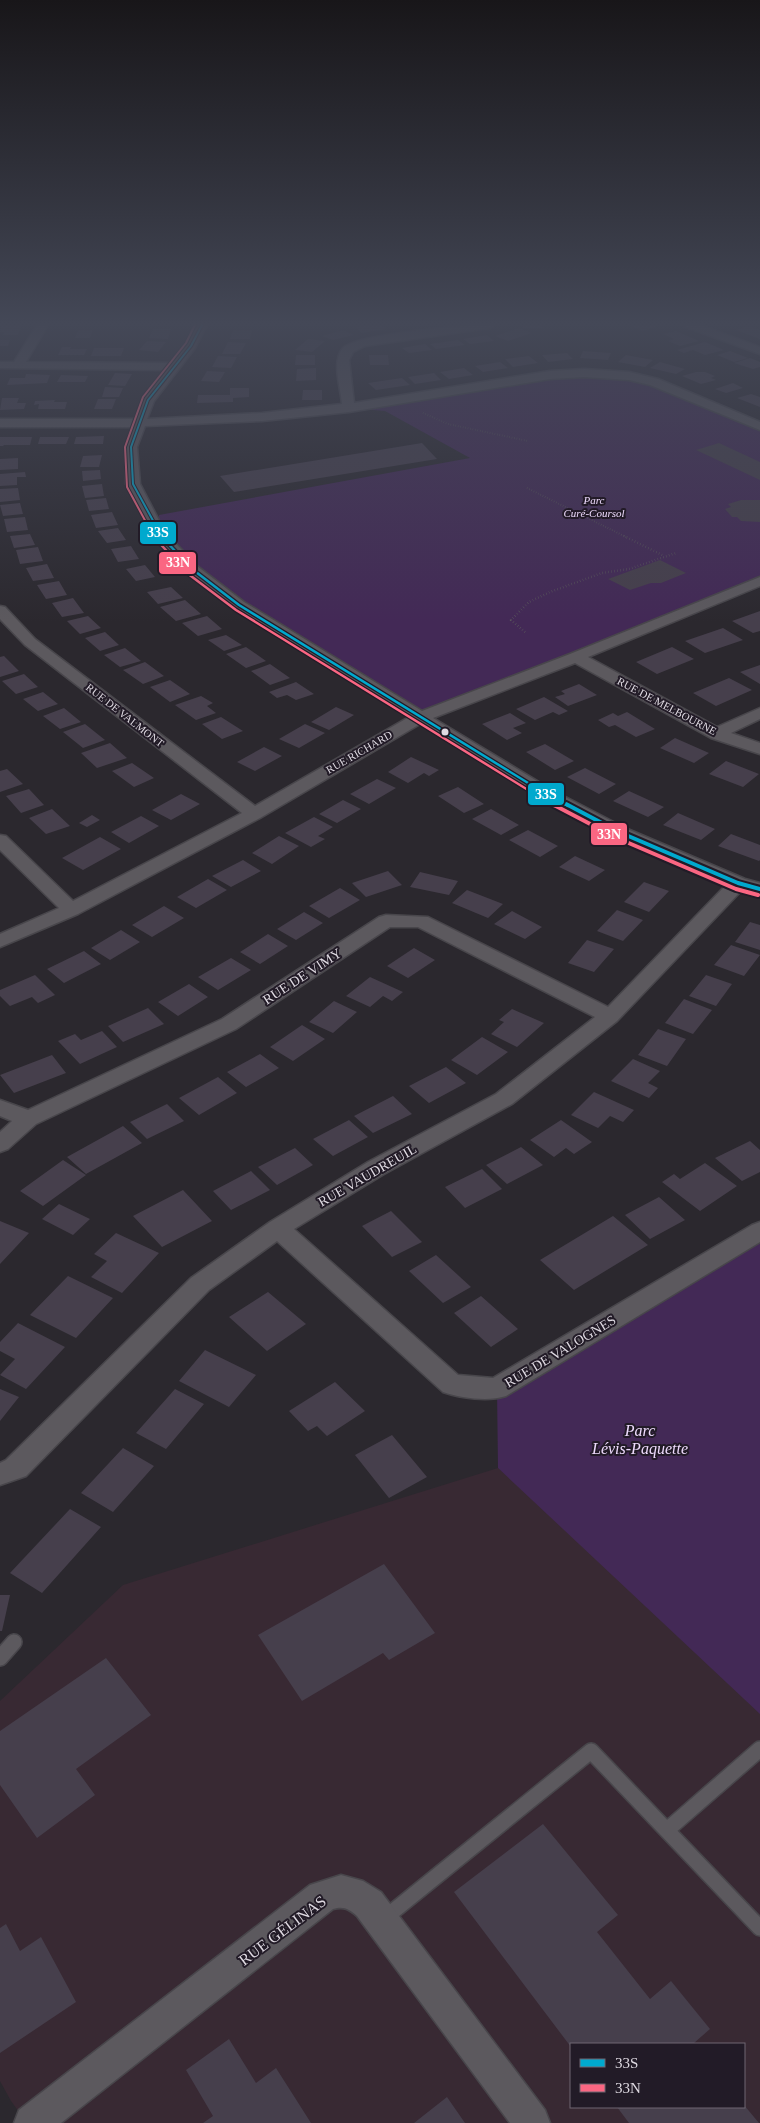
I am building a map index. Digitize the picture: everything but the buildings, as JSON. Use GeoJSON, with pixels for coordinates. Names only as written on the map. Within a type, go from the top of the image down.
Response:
{"type":"FeatureCollection","features":[{"type":"Feature","properties":{"kind":"street"},"geometry":{"type":"LineString","coordinates":[[138,424],[131,447],[133,484],[159,534],[192,569],[239,605],[546,794],[619,832],[738,883],[760,889]]}},
{"type":"Feature","properties":{"kind":"street","name":"RUE RICHARD"},"geometry":{"type":"LineString","coordinates":[[0,942],[71,910],[254,814],[420,717],[576,657],[760,582]]}},
{"type":"Feature","properties":{"kind":"street","name":"RUE DE VALMONT"},"geometry":{"type":"LineString","coordinates":[[0,610],[30,642],[254,814]]}},
{"type":"Feature","properties":{"kind":"street","name":"RUE DE MELBOURNE"},"geometry":{"type":"LineString","coordinates":[[576,657],[718,734],[760,749]]}},
{"type":"Feature","properties":{"kind":"street"},"geometry":{"type":"LineString","coordinates":[[718,734],[760,713]]}},
{"type":"Feature","properties":{"kind":"street"},"geometry":{"type":"LineString","coordinates":[[0,840],[71,910]]}},
{"type":"Feature","properties":{"kind":"street","name":"RUE VAUDREUIL"},"geometry":{"type":"LineString","coordinates":[[0,1474],[16,1468],[200,1284],[278,1228],[376,1168],[504,1099],[610,1016],[738,883]]}},
{"type":"Feature","properties":{"kind":"street","name":"RUE DE VIMY"},"geometry":{"type":"LineString","coordinates":[[0,1144],[28,1119],[229,1024],[386,921],[421,921],[610,1016]]}},
{"type":"Feature","properties":{"kind":"street"},"geometry":{"type":"LineString","coordinates":[[0,1107],[28,1119]]}},
{"type":"Feature","properties":{"kind":"street","name":"RUE DE VALOGNES"},"geometry":{"type":"LineString","coordinates":[[278,1228],[452,1385],[497,1389],[760,1231]]}},
{"type":"Feature","properties":{"kind":"street","name":"RUE GÉLINAS"},"geometry":{"type":"LineString","coordinates":[[32,2123],[322,1897],[334,1892],[346,1891],[358,1895],[369,1904],[382,1920],[532,2123]]}},
{"type":"Feature","properties":{"kind":"lane"},"geometry":{"type":"LineString","coordinates":[[0,1658],[14,1642]]}},
{"type":"Feature","properties":{"kind":"lane"},"geometry":{"type":"LineString","coordinates":[[667,1830],[760,1749]]}},
{"type":"Feature","properties":{"kind":"lane"},"geometry":{"type":"LineString","coordinates":[[382,1920],[591,1751],[760,1928]]}},
{"type":"Feature","properties":{"kind":"path"},"geometry":{"type":"LineString","coordinates":[[446,424],[500,433],[528,441]]}},
{"type":"Feature","properties":{"kind":"path"},"geometry":{"type":"LineString","coordinates":[[527,488],[664,557]]}},
{"type":"Feature","properties":{"kind":"path"},"geometry":{"type":"LineString","coordinates":[[525,632],[510,620],[529,602],[602,573],[630,569],[676,553]]}},
{"type":"Feature","properties":{"kind":"shaded area"},"geometry":{"type":"Polygon","coordinates":[[[498,1468],[674,1618],[760,1701],[760,2123],[27,2123],[11,2101],[0,2081],[0,1701],[123,1585],[498,1468]]]}},
{"type":"Feature","properties":{"kind":"green space","name":"Parc Curé-Coursol"},"geometry":{"type":"Polygon","coordinates":[[[409,424],[755,424],[760,426],[760,581],[420,717],[239,605],[159,534],[159,515],[470,458],[409,424]]]}},
{"type":"Feature","properties":{"kind":"green space","name":"Parc Lévis-Paquette"},"geometry":{"type":"Polygon","coordinates":[[[760,1221],[760,1714],[498,1468],[497,1389],[760,1221]]]}},
{"type":"Feature","properties":{"kind":"transit line","name":"33N"},"geometry":{"type":"LineString","coordinates":[[133,424],[125,447],[127,487],[154,537],[187,573],[236,610],[543,800],[617,838],[736,889],[758,895]]}},
{"type":"Feature","properties":{"kind":"transit line","name":"33S"},"geometry":{"type":"LineString","coordinates":[[139,424],[131,447],[133,484],[159,534],[192,569],[239,605],[546,794],[619,832],[738,883],[760,889]]}}]}
